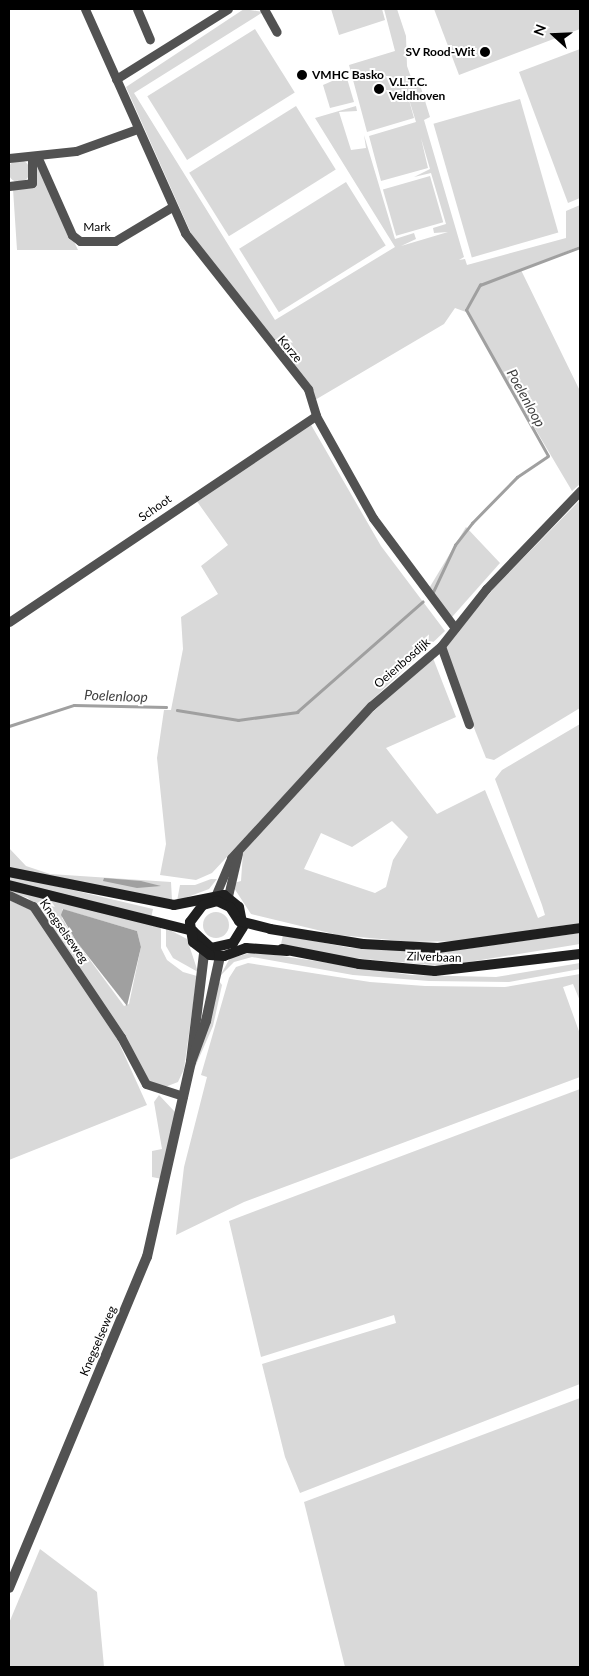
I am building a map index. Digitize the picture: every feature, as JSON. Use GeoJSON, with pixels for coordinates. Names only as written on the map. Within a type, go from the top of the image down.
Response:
{"type":"FeatureCollection","features":[{"type":"Feature","properties":{"kind":"main road"},"geometry":{"type":"LineString","coordinates":[[9,872],[144,901],[193,908],[214,898],[228,896],[243,919],[236,945],[221,952],[204,953],[190,931],[193,908]]}},
{"type":"Feature","properties":{"kind":"main road"},"geometry":{"type":"LineString","coordinates":[[10,892],[190,931],[206,946],[221,952]]}},
{"type":"Feature","properties":{"kind":"main road"},"geometry":{"type":"LineString","coordinates":[[214,898],[226,904],[243,919]]}},
{"type":"Feature","properties":{"kind":"main road","name":"Zilverbaan"},"geometry":{"type":"LineString","coordinates":[[243,919],[293,931],[363,944],[438,948],[580,928]]}},
{"type":"Feature","properties":{"kind":"main road","name":"Zilverbaan"},"geometry":{"type":"LineString","coordinates":[[236,945],[287,951],[358,964],[435,971],[580,954]]}},
{"type":"Feature","properties":{"kind":"street","name":"Korze"},"geometry":{"type":"LineString","coordinates":[[85,9],[172,207],[209,268],[308,389],[316,416],[383,535],[455,628]]}},
{"type":"Feature","properties":{"kind":"street"},"geometry":{"type":"LineString","coordinates":[[137,9],[150,39]]}},
{"type":"Feature","properties":{"kind":"street"},"geometry":{"type":"LineString","coordinates":[[116,80],[225,9]]}},
{"type":"Feature","properties":{"kind":"street"},"geometry":{"type":"LineString","coordinates":[[264,9],[277,32]]}},
{"type":"Feature","properties":{"kind":"street"},"geometry":{"type":"LineString","coordinates":[[9,158],[34,156],[107,143],[137,129]]}},
{"type":"Feature","properties":{"kind":"street"},"geometry":{"type":"LineString","coordinates":[[9,186],[32,183],[34,156]]}},
{"type":"Feature","properties":{"kind":"street","name":"Mark"},"geometry":{"type":"LineString","coordinates":[[34,156],[72,235],[80,241],[115,241],[172,207]]}},
{"type":"Feature","properties":{"kind":"street","name":"Schoot"},"geometry":{"type":"LineString","coordinates":[[9,622],[316,416]]}},
{"type":"Feature","properties":{"kind":"street","name":"Oeienbosdijk"},"geometry":{"type":"LineString","coordinates":[[214,898],[225,867],[239,850],[371,706],[441,646],[486,589],[580,491]]}},
{"type":"Feature","properties":{"kind":"street"},"geometry":{"type":"LineString","coordinates":[[441,646],[469,724]]}},
{"type":"Feature","properties":{"kind":"street","name":"Oeienbosdijk"},"geometry":{"type":"LineString","coordinates":[[228,896],[239,850]]}},
{"type":"Feature","properties":{"kind":"street","name":"Knegselseweg"},"geometry":{"type":"LineString","coordinates":[[10,892],[33,906],[121,1037],[146,1084],[183,1096]]}},
{"type":"Feature","properties":{"kind":"street","name":"Knegselseweg"},"geometry":{"type":"LineString","coordinates":[[191,1062],[206,1021],[221,952]]}},
{"type":"Feature","properties":{"kind":"street","name":"Knegselseweg"},"geometry":{"type":"LineString","coordinates":[[9,1588],[147,1257],[191,1062],[204,953]]}},
{"type":"Feature","properties":{"kind":"shaded area"},"geometry":{"type":"Polygon","coordinates":[[[244,9],[263,12],[134,93],[275,320],[395,247],[315,118],[356,106],[357,111],[339,112],[351,150],[366,148],[364,135],[395,239],[414,233],[416,239],[401,246],[448,232],[434,233],[433,228],[446,224],[431,173],[414,177],[430,169],[421,138],[428,168],[381,181],[369,136],[416,122],[407,93],[414,118],[367,132],[349,65],[395,51],[384,9],[397,9],[406,36],[407,66],[412,80],[418,78],[430,117],[424,120],[464,257],[459,260],[465,259],[467,265],[566,238],[566,211],[580,205],[580,246],[521,270],[580,391],[580,484],[572,491],[466,312],[455,308],[444,324],[315,400],[194,240],[126,87],[244,9]]]}},
{"type":"Feature","properties":{"kind":"shaded area"},"geometry":{"type":"Polygon","coordinates":[[[331,9],[382,9],[385,20],[339,35],[331,9]]]}},
{"type":"Feature","properties":{"kind":"shaded area","name":"SV Rood-Wit"},"geometry":{"type":"Polygon","coordinates":[[[434,9],[580,9],[580,29],[459,75],[434,9]]]}},
{"type":"Feature","properties":{"kind":"shaded area"},"geometry":{"type":"Polygon","coordinates":[[[255,29],[295,93],[187,160],[147,96],[255,29]]]}},
{"type":"Feature","properties":{"kind":"shaded area"},"geometry":{"type":"Polygon","coordinates":[[[580,49],[580,198],[568,203],[519,72],[580,49]]]}},
{"type":"Feature","properties":{"kind":"shaded area"},"geometry":{"type":"Polygon","coordinates":[[[346,75],[354,102],[330,108],[323,85],[346,75]]]}},
{"type":"Feature","properties":{"kind":"shaded area"},"geometry":{"type":"Polygon","coordinates":[[[520,99],[558,233],[472,257],[433,124],[520,99]]]}},
{"type":"Feature","properties":{"kind":"shaded area"},"geometry":{"type":"Polygon","coordinates":[[[296,106],[336,170],[229,236],[189,173],[296,106]]]}},
{"type":"Feature","properties":{"kind":"shaded area"},"geometry":{"type":"Polygon","coordinates":[[[19,160],[27,163],[30,171],[27,179],[19,182],[11,179],[8,171],[11,163],[19,160]]]}},
{"type":"Feature","properties":{"kind":"shaded area"},"geometry":{"type":"Polygon","coordinates":[[[35,160],[78,250],[17,250],[13,189],[35,188],[35,160]]]}},
{"type":"Feature","properties":{"kind":"shaded area"},"geometry":{"type":"Polygon","coordinates":[[[430,176],[443,222],[396,236],[383,190],[430,176]]]}},
{"type":"Feature","properties":{"kind":"shaded area"},"geometry":{"type":"Polygon","coordinates":[[[346,182],[386,246],[279,312],[239,249],[346,182]]]}},
{"type":"Feature","properties":{"kind":"shaded area"},"geometry":{"type":"Polygon","coordinates":[[[310,423],[381,546],[445,631],[372,700],[212,873],[196,880],[160,875],[166,844],[157,758],[164,710],[171,710],[183,649],[181,617],[218,594],[201,566],[228,545],[196,500],[310,423]]]}},
{"type":"Feature","properties":{"kind":"shaded area"},"geometry":{"type":"Polygon","coordinates":[[[580,500],[580,708],[494,760],[486,758],[443,650],[494,588],[580,500]]]}},
{"type":"Feature","properties":{"kind":"shaded area"},"geometry":{"type":"Polygon","coordinates":[[[466,527],[500,563],[452,617],[428,590],[466,527]]]}},
{"type":"Feature","properties":{"kind":"shaded area"},"geometry":{"type":"Polygon","coordinates":[[[433,658],[456,717],[386,748],[437,814],[485,790],[538,918],[545,915],[542,905],[495,779],[502,770],[580,724],[580,923],[460,941],[412,942],[338,935],[251,914],[234,888],[234,883],[241,881],[243,852],[358,725],[433,658]],[[392,821],[352,847],[321,833],[304,869],[375,893],[386,887],[393,860],[408,837],[392,821]]]}},
{"type":"Feature","properties":{"kind":"shaded area"},"geometry":{"type":"Polygon","coordinates":[[[9,848],[26,866],[50,874],[171,882],[172,900],[9,870],[9,848]]]}},
{"type":"Feature","properties":{"kind":"shaded area"},"geometry":{"type":"Polygon","coordinates":[[[9,875],[153,909],[151,918],[9,882],[9,875]]]}},
{"type":"Feature","properties":{"kind":"shaded area"},"geometry":{"type":"Polygon","coordinates":[[[104,878],[141,881],[161,886],[137,888],[103,881],[104,878]]]}},
{"type":"Feature","properties":{"kind":"shaded area"},"geometry":{"type":"Polygon","coordinates":[[[211,879],[217,879],[209,889],[177,901],[180,885],[195,885],[211,879]]]}},
{"type":"Feature","properties":{"kind":"shaded area"},"geometry":{"type":"Polygon","coordinates":[[[9,888],[161,927],[161,948],[167,960],[183,972],[197,976],[184,1069],[178,1082],[165,1087],[151,1083],[43,913],[28,898],[9,892],[9,888]],[[62,909],[62,918],[76,941],[124,1006],[129,1004],[141,947],[137,931],[62,909]]]}},
{"type":"Feature","properties":{"kind":"shaded area"},"geometry":{"type":"Polygon","coordinates":[[[9,900],[35,912],[114,1032],[147,1105],[9,1160],[9,900]]]}},
{"type":"Feature","properties":{"kind":"shaded area"},"geometry":{"type":"Polygon","coordinates":[[[63,909],[137,931],[141,947],[127,1006],[76,941],[61,915],[63,909]]]}},
{"type":"Feature","properties":{"kind":"shaded area"},"geometry":{"type":"Polygon","coordinates":[[[216,912],[225,916],[229,925],[225,934],[216,938],[207,934],[203,925],[207,916],[216,912]]]}},
{"type":"Feature","properties":{"kind":"shaded area"},"geometry":{"type":"Polygon","coordinates":[[[166,928],[187,939],[198,972],[173,958],[166,946],[166,928]]]}},
{"type":"Feature","properties":{"kind":"shaded area"},"geometry":{"type":"Polygon","coordinates":[[[580,933],[580,944],[444,966],[341,957],[281,944],[283,935],[351,948],[443,952],[580,933]]]}},
{"type":"Feature","properties":{"kind":"shaded area"},"geometry":{"type":"Polygon","coordinates":[[[255,952],[410,975],[496,977],[580,963],[580,969],[509,982],[429,981],[353,975],[252,957],[234,962],[220,976],[230,958],[255,952]]]}},
{"type":"Feature","properties":{"kind":"shaded area"},"geometry":{"type":"Polygon","coordinates":[[[248,963],[370,982],[425,986],[505,987],[580,974],[580,1001],[573,984],[563,987],[580,1034],[580,1077],[244,1202],[176,1235],[184,1167],[207,1077],[201,1075],[229,978],[236,967],[248,963]]]}},
{"type":"Feature","properties":{"kind":"shaded area"},"geometry":{"type":"Polygon","coordinates":[[[219,981],[222,985],[213,1026],[192,1074],[219,981]]]}},
{"type":"Feature","properties":{"kind":"shaded area"},"geometry":{"type":"Polygon","coordinates":[[[580,1089],[580,1384],[300,1493],[285,1457],[262,1364],[396,1323],[394,1315],[261,1357],[229,1221],[580,1089]]]}},
{"type":"Feature","properties":{"kind":"shaded area"},"geometry":{"type":"Polygon","coordinates":[[[159,1095],[175,1112],[162,1179],[152,1177],[152,1151],[162,1149],[154,1102],[159,1095]]]}},
{"type":"Feature","properties":{"kind":"shaded area"},"geometry":{"type":"Polygon","coordinates":[[[580,1398],[580,1667],[345,1667],[304,1502],[580,1398]]]}},
{"type":"Feature","properties":{"kind":"shaded area"},"geometry":{"type":"Polygon","coordinates":[[[40,1549],[97,1592],[104,1667],[9,1667],[9,1623],[40,1549]]]}},
{"type":"Feature","properties":{"kind":"waterway","name":"Poelenloop"},"geometry":{"type":"LineString","coordinates":[[433,592],[455,545],[472,523],[517,477],[548,456],[466,310],[480,285],[580,247]]}},
{"type":"Feature","properties":{"kind":"waterway","name":"Poelenloop"},"geometry":{"type":"LineString","coordinates":[[177,710],[238,720],[297,712],[422,602]]}},
{"type":"Feature","properties":{"kind":"waterway","name":"Poelenloop"},"geometry":{"type":"LineString","coordinates":[[9,726],[74,705],[166,707]]}},
{"type":"Feature","properties":{"kind":"place","name":"SV Rood-Wit"},"geometry":{"type":"Point","coordinates":[485,52]}},
{"type":"Feature","properties":{"kind":"place","name":"VMHC Basko"},"geometry":{"type":"Point","coordinates":[302,75]}},
{"type":"Feature","properties":{"kind":"place","name":"V.L.T.C. Veldhoven"},"geometry":{"type":"Point","coordinates":[379,89]}}]}
